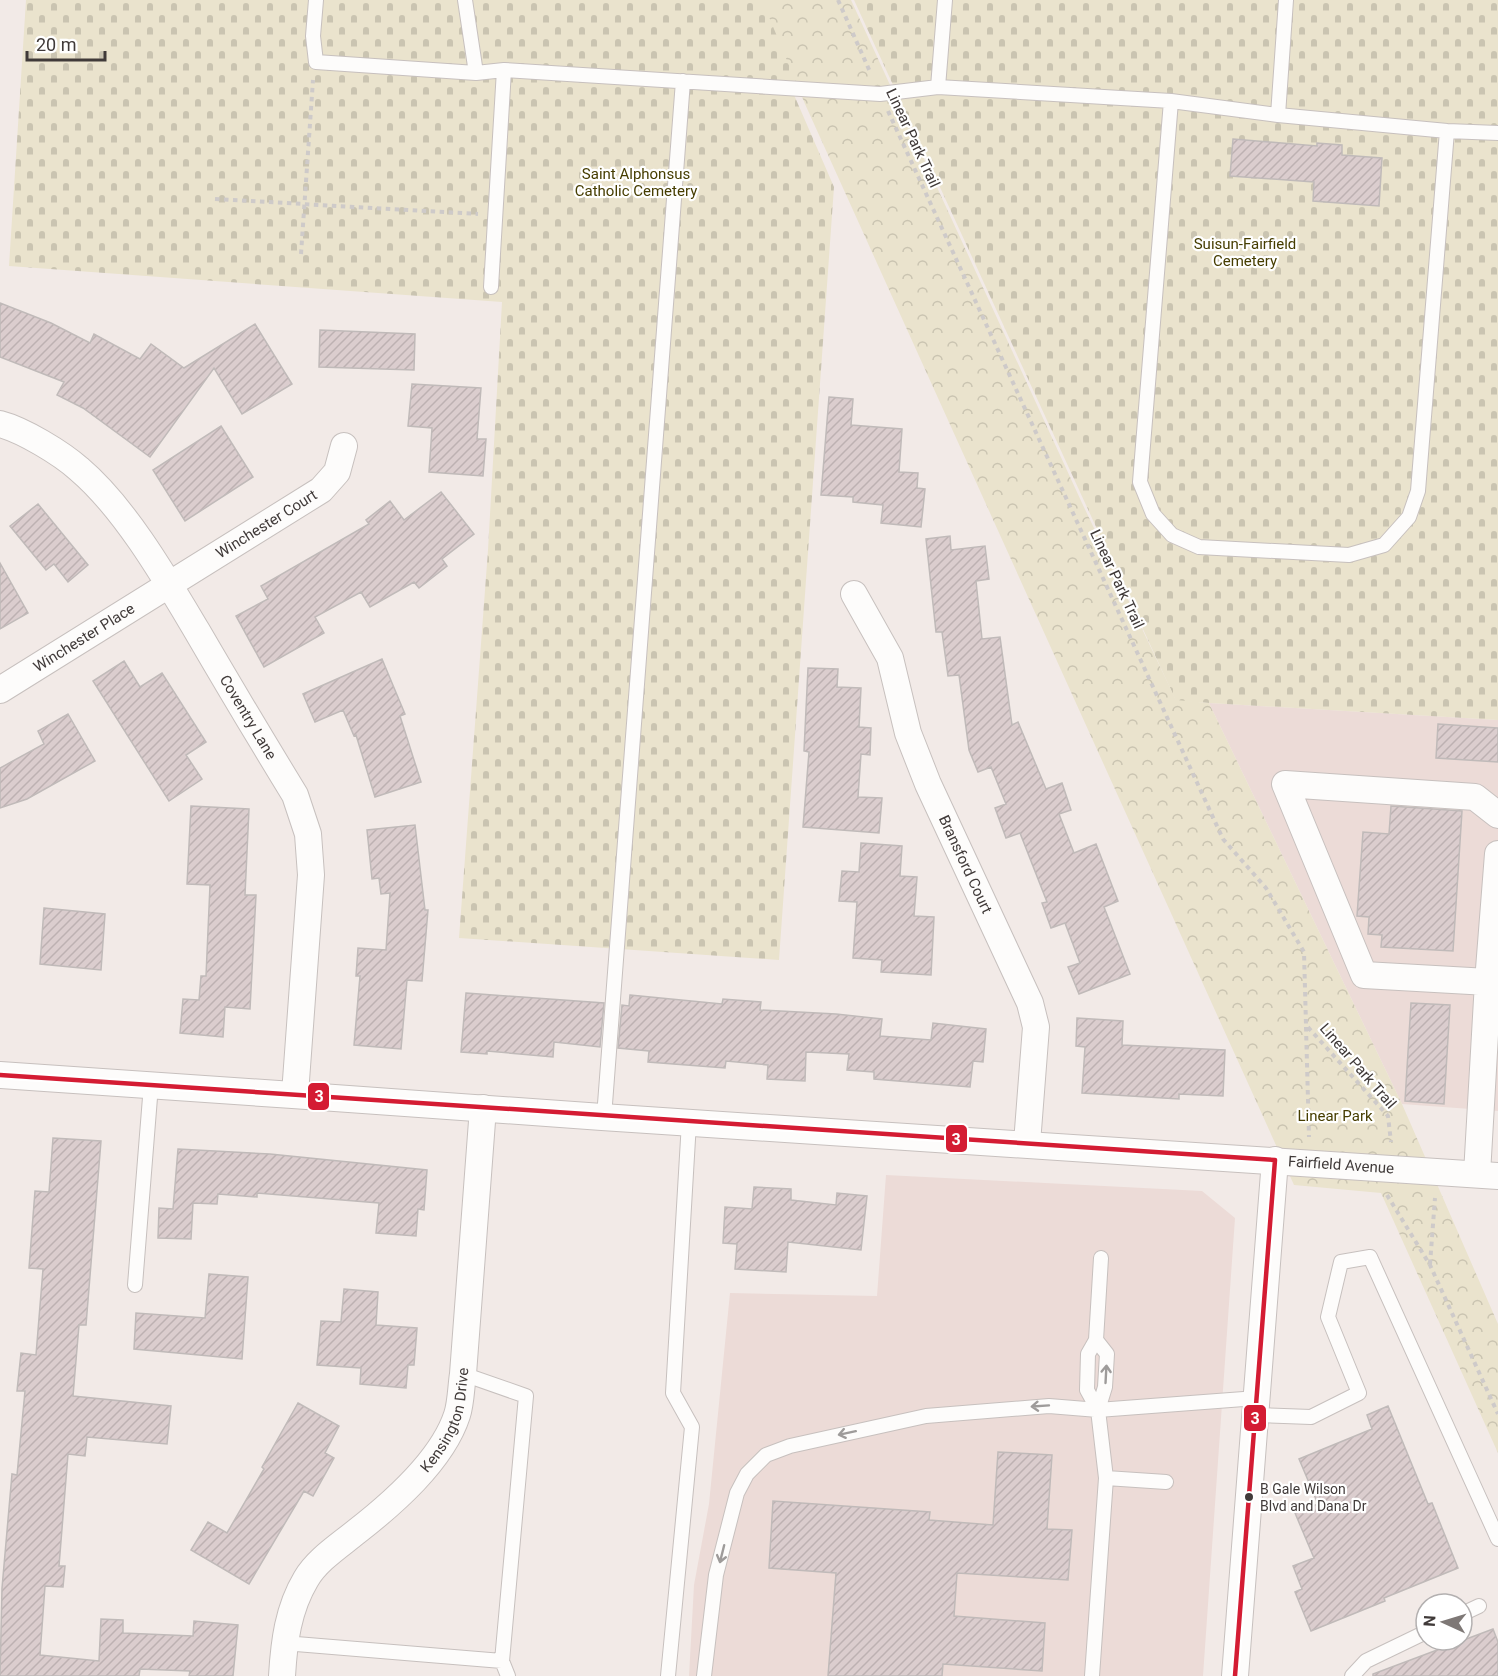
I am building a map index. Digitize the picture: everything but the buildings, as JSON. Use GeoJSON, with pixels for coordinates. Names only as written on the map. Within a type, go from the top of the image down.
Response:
{"type":"FeatureCollection","features":[{"type":"Feature","properties":{"kind":"street","name":"Coventry Lane"},"geometry":{"type":"LineString","coordinates":[[0,424],[42,443],[79,468],[118,511],[169,584],[295,795],[308,834],[311,875],[295,1094]]}},
{"type":"Feature","properties":{"kind":"street","name":"Winchester Court"},"geometry":{"type":"LineString","coordinates":[[169,584],[321,490],[337,472],[344,446]]}},
{"type":"Feature","properties":{"kind":"street","name":"Winchester Place"},"geometry":{"type":"LineString","coordinates":[[0,690],[169,584]]}},
{"type":"Feature","properties":{"kind":"street","name":"Bransford Court"},"geometry":{"type":"LineString","coordinates":[[854,594],[890,658],[908,734],[927,784],[1030,1003],[1036,1027],[1027,1143]]}},
{"type":"Feature","properties":{"kind":"street"},"geometry":{"type":"LineString","coordinates":[[1488,982],[1364,975],[1285,784],[1475,797],[1498,815]]}},
{"type":"Feature","properties":{"kind":"street"},"geometry":{"type":"LineString","coordinates":[[1487,1175],[1492,1031],[1488,982],[1498,854]]}},
{"type":"Feature","properties":{"kind":"street","name":"Fairfield Avenue"},"geometry":{"type":"LineString","coordinates":[[0,1075],[1487,1175]]}},
{"type":"Feature","properties":{"kind":"street","name":"Kensington Drive"},"geometry":{"type":"LineString","coordinates":[[282,1676],[284,1643],[291,1609],[306,1577],[329,1553],[395,1502],[441,1445],[457,1415],[463,1374],[483,1108]]}},
{"type":"Feature","properties":{"kind":"street"},"geometry":{"type":"LineString","coordinates":[[1235,1676],[1275,1160]]}},
{"type":"Feature","properties":{"kind":"lane"},"geometry":{"type":"LineString","coordinates":[[316,0],[313,36],[316,62],[476,73],[504,70],[880,94],[938,87],[1171,101],[1278,115],[1447,131],[1498,132]]}},
{"type":"Feature","properties":{"kind":"lane"},"geometry":{"type":"LineString","coordinates":[[465,0],[476,73]]}},
{"type":"Feature","properties":{"kind":"lane"},"geometry":{"type":"LineString","coordinates":[[938,87],[945,0]]}},
{"type":"Feature","properties":{"kind":"lane"},"geometry":{"type":"LineString","coordinates":[[1278,115],[1286,0]]}},
{"type":"Feature","properties":{"kind":"lane"},"geometry":{"type":"LineString","coordinates":[[491,286],[504,70]]}},
{"type":"Feature","properties":{"kind":"lane"},"geometry":{"type":"LineString","coordinates":[[604,1117],[683,81]]}},
{"type":"Feature","properties":{"kind":"lane"},"geometry":{"type":"LineString","coordinates":[[1171,101],[1140,482],[1153,514],[1172,536],[1199,547],[1349,555],[1384,546],[1409,517],[1418,491],[1447,131]]}},
{"type":"Feature","properties":{"kind":"lane"},"geometry":{"type":"LineString","coordinates":[[135,1285],[151,1085]]}},
{"type":"Feature","properties":{"kind":"lane"},"geometry":{"type":"LineString","coordinates":[[668,1676],[692,1427],[673,1393],[689,1122]]}},
{"type":"Feature","properties":{"kind":"lane"},"geometry":{"type":"LineString","coordinates":[[704,1676],[716,1575],[737,1493],[747,1474],[766,1455],[790,1446],[926,1416],[1048,1406],[1098,1410],[1257,1407],[1311,1417],[1359,1393],[1328,1317],[1341,1262],[1370,1257],[1498,1539]]}},
{"type":"Feature","properties":{"kind":"lane"},"geometry":{"type":"LineString","coordinates":[[1092,1676],[1106,1478],[1098,1410],[1087,1390],[1088,1354],[1096,1340],[1101,1258]]}},
{"type":"Feature","properties":{"kind":"lane"},"geometry":{"type":"LineString","coordinates":[[463,1374],[526,1396],[502,1661],[508,1676]]}},
{"type":"Feature","properties":{"kind":"lane"},"geometry":{"type":"LineString","coordinates":[[1106,1478],[1166,1482]]}},
{"type":"Feature","properties":{"kind":"lane"},"geometry":{"type":"LineString","coordinates":[[1474,1608],[1479,1606]]}},
{"type":"Feature","properties":{"kind":"lane"},"geometry":{"type":"LineString","coordinates":[[1352,1676],[1366,1661],[1414,1638]]}},
{"type":"Feature","properties":{"kind":"lane"},"geometry":{"type":"LineString","coordinates":[[284,1643],[502,1661]]}},
{"type":"Feature","properties":{"kind":"path","name":"Linear Park Trail"},"geometry":{"type":"LineString","coordinates":[[838,0],[1223,839],[1266,888],[1304,952],[1306,1025],[1388,1116],[1391,1143]]}},
{"type":"Feature","properties":{"kind":"path"},"geometry":{"type":"LineString","coordinates":[[301,254],[316,62]]}},
{"type":"Feature","properties":{"kind":"path"},"geometry":{"type":"LineString","coordinates":[[215,199],[496,215]]}},
{"type":"Feature","properties":{"kind":"path"},"geometry":{"type":"LineString","coordinates":[[1306,1025],[1309,1137]]}},
{"type":"Feature","properties":{"kind":"path"},"geometry":{"type":"LineString","coordinates":[[1387,1195],[1430,1265],[1498,1414]]}},
{"type":"Feature","properties":{"kind":"path"},"geometry":{"type":"LineString","coordinates":[[1430,1265],[1435,1198]]}},
{"type":"Feature","properties":{"kind":"shaded area"},"geometry":{"type":"Polygon","coordinates":[[[1209,703],[1498,720],[1498,1111],[1402,1104],[1209,703]]]}},
{"type":"Feature","properties":{"kind":"shaded area"},"geometry":{"type":"Polygon","coordinates":[[[886,1175],[1202,1191],[1235,1218],[1203,1676],[689,1676],[694,1585],[709,1504],[730,1293],[877,1296],[886,1175]]]}},
{"type":"Feature","properties":{"kind":"green space","name":"Saint Alphonsus Catholic Cemetery"},"geometry":{"type":"Polygon","coordinates":[[[26,0],[774,0],[810,81],[788,81],[834,187],[779,960],[459,938],[488,550],[502,302],[9,266],[26,0]]]}},
{"type":"Feature","properties":{"kind":"green space","name":"Linear Park"},"geometry":{"type":"Polygon","coordinates":[[[762,0],[851,0],[1082,503],[1176,700],[1209,703],[1402,1104],[1498,1324],[1498,1453],[1381,1193],[1294,1185],[805,104],[762,0]]]}},
{"type":"Feature","properties":{"kind":"green space","name":"Suisun-Fairfield Cemetery"},"geometry":{"type":"Polygon","coordinates":[[[854,0],[1498,0],[1498,720],[1176,701],[854,0]]]}},
{"type":"Feature","properties":{"kind":"transit line","name":"3"},"geometry":{"type":"LineString","coordinates":[[0,1075],[1275,1160]]}},
{"type":"Feature","properties":{"kind":"transit line","name":"3"},"geometry":{"type":"LineString","coordinates":[[1235,1676],[1275,1160]]}},
{"type":"Feature","properties":{"kind":"place","name":"B Gale Wilson Blvd and Dana Dr"},"geometry":{"type":"Point","coordinates":[1249,1497]}}]}
